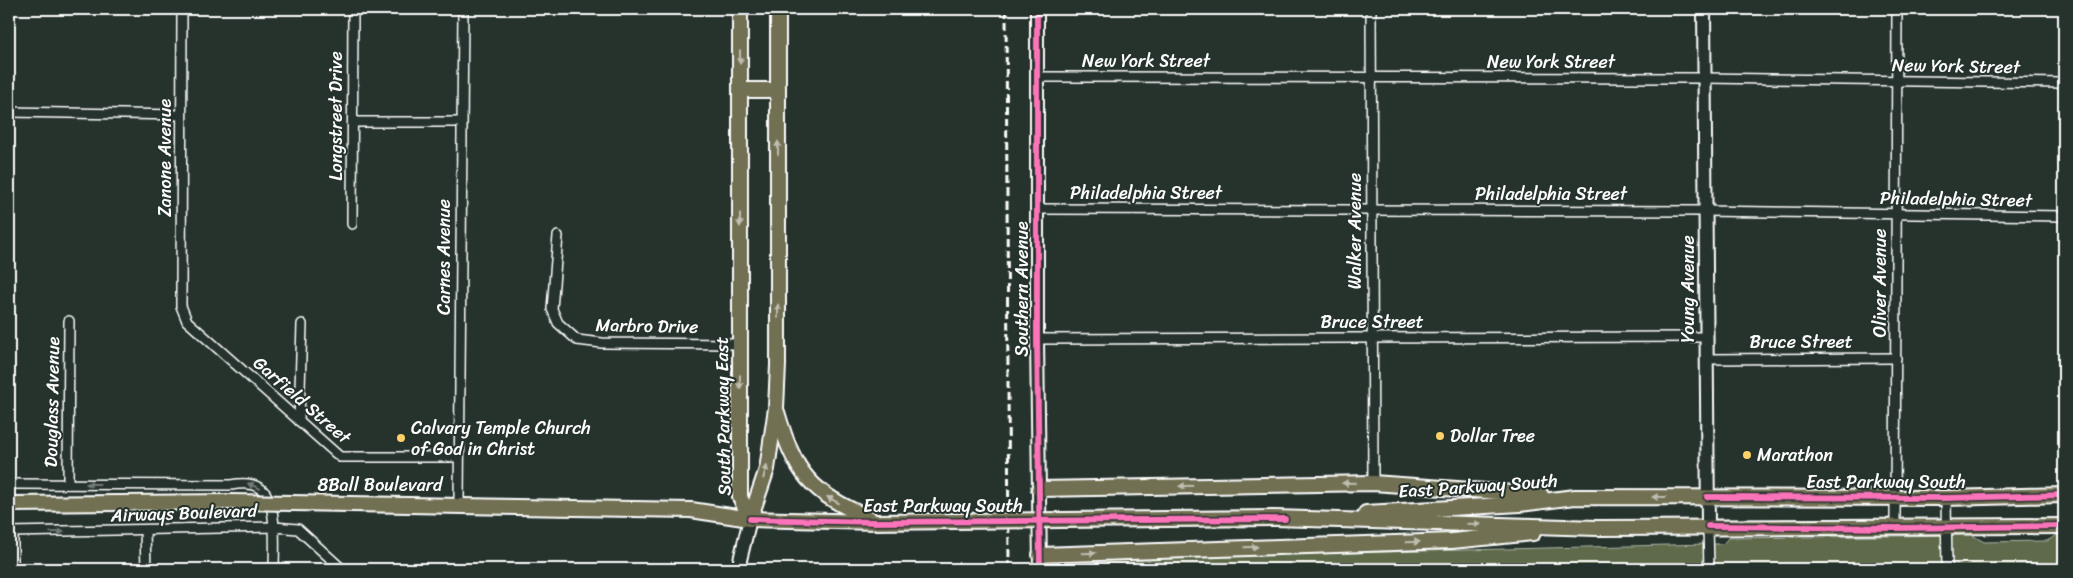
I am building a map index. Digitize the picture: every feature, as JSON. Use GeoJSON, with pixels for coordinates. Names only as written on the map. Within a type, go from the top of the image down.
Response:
{"type":"FeatureCollection","features":[{"type":"Feature","properties":{"kind":"main road","name":"South Parkway East"},"geometry":{"type":"LineString","coordinates":[[740,9],[740,497],[750,518]]}},
{"type":"Feature","properties":{"kind":"main road","name":"South Parkway East"},"geometry":{"type":"LineString","coordinates":[[750,518],[767,469],[776,408],[778,9]]}},
{"type":"Feature","properties":{"kind":"main road"},"geometry":{"type":"LineString","coordinates":[[740,90],[778,90]]}},
{"type":"Feature","properties":{"kind":"main road"},"geometry":{"type":"LineString","coordinates":[[776,408],[785,440],[795,462],[809,483],[827,497],[877,522]]}},
{"type":"Feature","properties":{"kind":"main road"},"geometry":{"type":"LineString","coordinates":[[1039,489],[1373,483],[1575,497]]}},
{"type":"Feature","properties":{"kind":"main road","name":"East Parkway South"},"geometry":{"type":"LineString","coordinates":[[1280,519],[1520,504],[1575,497],[1946,498],[2064,495]]}},
{"type":"Feature","properties":{"kind":"main road","name":"8Ball Boulevard"},"geometry":{"type":"LineString","coordinates":[[9,504],[230,502],[459,504],[691,510],[750,518]]}},
{"type":"Feature","properties":{"kind":"main road","name":"East Parkway South"},"geometry":{"type":"LineString","coordinates":[[750,518],[877,522],[1280,519],[1597,528],[1708,526],[1895,528],[2064,526]]}},
{"type":"Feature","properties":{"kind":"main road"},"geometry":{"type":"LineString","coordinates":[[1040,555],[1452,541],[1597,528]]}},
{"type":"Feature","properties":{"kind":"street","name":"Zanone Avenue"},"geometry":{"type":"LineString","coordinates":[[181,306],[182,9]]}},
{"type":"Feature","properties":{"kind":"street","name":"Longstreet Drive"},"geometry":{"type":"LineString","coordinates":[[352,224],[353,9]]}},
{"type":"Feature","properties":{"kind":"street","name":"Carnes Avenue"},"geometry":{"type":"LineString","coordinates":[[459,504],[463,9]]}},
{"type":"Feature","properties":{"kind":"street","name":"Southern Avenue"},"geometry":{"type":"LineString","coordinates":[[1037,9],[1037,339],[1040,569]]}},
{"type":"Feature","properties":{"kind":"street","name":"Walker Avenue"},"geometry":{"type":"LineString","coordinates":[[1371,9],[1373,483]]}},
{"type":"Feature","properties":{"kind":"street","name":"Young Avenue"},"geometry":{"type":"LineString","coordinates":[[1704,9],[1709,569]]}},
{"type":"Feature","properties":{"kind":"street","name":"Oliver Avenue"},"geometry":{"type":"LineString","coordinates":[[1895,528],[1897,9]]}},
{"type":"Feature","properties":{"kind":"street","name":"New York Street"},"geometry":{"type":"LineString","coordinates":[[1038,77],[1370,79],[1705,78],[2064,83]]}},
{"type":"Feature","properties":{"kind":"street"},"geometry":{"type":"LineString","coordinates":[[9,112],[181,115]]}},
{"type":"Feature","properties":{"kind":"street"},"geometry":{"type":"LineString","coordinates":[[353,122],[461,122]]}},
{"type":"Feature","properties":{"kind":"street","name":"Philadelphia Street"},"geometry":{"type":"LineString","coordinates":[[1037,209],[1705,211],[2064,216]]}},
{"type":"Feature","properties":{"kind":"street","name":"Marbro Drive"},"geometry":{"type":"LineString","coordinates":[[558,236],[552,309],[558,322],[577,340],[602,343],[740,344]]}},
{"type":"Feature","properties":{"kind":"street","name":"Garfield Street"},"geometry":{"type":"LineString","coordinates":[[181,306],[187,320],[340,457],[459,457]]}},
{"type":"Feature","properties":{"kind":"street","name":"Douglass Avenue"},"geometry":{"type":"LineString","coordinates":[[68,484],[70,321]]}},
{"type":"Feature","properties":{"kind":"street"},"geometry":{"type":"LineString","coordinates":[[299,421],[302,324]]}},
{"type":"Feature","properties":{"kind":"street","name":"Bruce Street"},"geometry":{"type":"LineString","coordinates":[[1037,339],[1706,337]]}},
{"type":"Feature","properties":{"kind":"street","name":"Bruce Street"},"geometry":{"type":"LineString","coordinates":[[1706,359],[1896,358]]}},
{"type":"Feature","properties":{"kind":"street","name":"Airways Boulevard"},"geometry":{"type":"LineString","coordinates":[[9,484],[231,485],[246,483],[261,488],[268,496],[274,527],[145,531],[11,532]]}},
{"type":"Feature","properties":{"kind":"street"},"geometry":{"type":"LineString","coordinates":[[1946,498],[1947,569]]}},
{"type":"Feature","properties":{"kind":"street"},"geometry":{"type":"LineString","coordinates":[[740,569],[740,560],[750,518]]}},
{"type":"Feature","properties":{"kind":"street"},"geometry":{"type":"LineString","coordinates":[[274,569],[274,527],[298,528],[342,569]]}},
{"type":"Feature","properties":{"kind":"street"},"geometry":{"type":"LineString","coordinates":[[145,531],[146,569]]}},
{"type":"Feature","properties":{"kind":"street"},"geometry":{"type":"LineString","coordinates":[[11,532],[14,569]]}},
{"type":"Feature","properties":{"kind":"green space"},"geometry":{"type":"Polygon","coordinates":[[[2064,534],[2064,569],[1095,569],[1099,559],[1723,544],[1728,538],[1972,535],[1984,542],[2047,541],[2057,535],[2064,534]]]}},
{"type":"Feature","properties":{"kind":"railway"},"geometry":{"type":"LineString","coordinates":[[1006,9],[1009,569]]}},
{"type":"Feature","properties":{"kind":"cycle path"},"geometry":{"type":"LineString","coordinates":[[1037,9],[1037,339],[1040,569]]}},
{"type":"Feature","properties":{"kind":"cycle path"},"geometry":{"type":"LineString","coordinates":[[1707,497],[1946,498],[2064,495]]}},
{"type":"Feature","properties":{"kind":"cycle path"},"geometry":{"type":"LineString","coordinates":[[750,519],[877,522],[1285,519]]}},
{"type":"Feature","properties":{"kind":"cycle path"},"geometry":{"type":"LineString","coordinates":[[1708,526],[1895,528],[2064,526]]}},
{"type":"Feature","properties":{"kind":"place","name":"Dollar Tree"},"geometry":{"type":"Point","coordinates":[1440,436]}},
{"type":"Feature","properties":{"kind":"place","name":"Calvary Temple Church of God in Christ"},"geometry":{"type":"Point","coordinates":[401,438]}},
{"type":"Feature","properties":{"kind":"place","name":"Marathon"},"geometry":{"type":"Point","coordinates":[1747,455]}}]}
